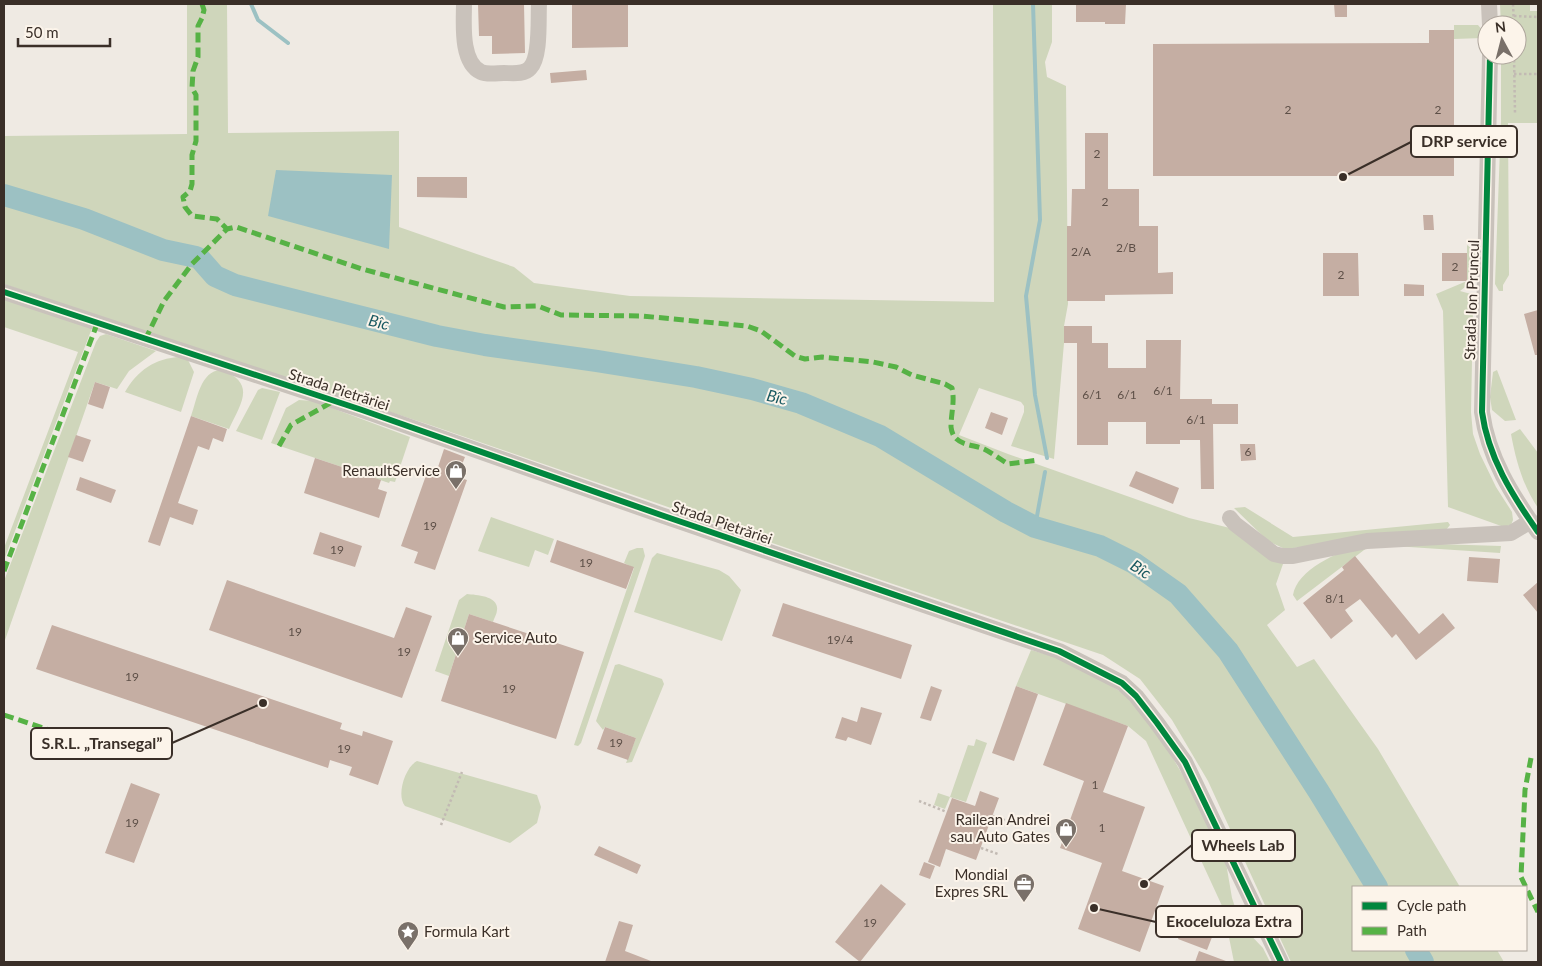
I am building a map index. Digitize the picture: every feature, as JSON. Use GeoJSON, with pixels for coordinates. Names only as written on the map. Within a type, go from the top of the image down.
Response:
{"type":"FeatureCollection","features":[{"type":"Feature","properties":{"kind":"street"},"geometry":{"type":"LineString","coordinates":[[464,4],[464,40],[467,53],[473,64],[481,72],[523,73],[530,68],[535,59],[538,39],[539,4]]}},
{"type":"Feature","properties":{"kind":"street","name":"Strada Ion Pruncul"},"geometry":{"type":"LineString","coordinates":[[1230,518],[1274,554],[1283,556],[1293,556],[1367,541],[1512,533],[1535,526],[1500,470],[1485,431],[1482,412],[1490,65]]}},
{"type":"Feature","properties":{"kind":"street","name":"Strada Pietrăriei"},"geometry":{"type":"LineString","coordinates":[[4,292],[362,410],[661,515],[1051,648],[1106,674],[1122,683],[1136,696],[1185,762],[1281,962]]}},
{"type":"Feature","properties":{"kind":"path"},"geometry":{"type":"LineString","coordinates":[[1514,65],[1515,113]]}},
{"type":"Feature","properties":{"kind":"path"},"geometry":{"type":"LineString","coordinates":[[1514,74],[1538,74]]}},
{"type":"Feature","properties":{"kind":"path"},"geometry":{"type":"LineString","coordinates":[[441,826],[462,772]]}},
{"type":"Feature","properties":{"kind":"path"},"geometry":{"type":"LineString","coordinates":[[919,801],[947,812]]}},
{"type":"Feature","properties":{"kind":"path"},"geometry":{"type":"LineString","coordinates":[[993,816],[1010,822]]}},
{"type":"Feature","properties":{"kind":"path"},"geometry":{"type":"LineString","coordinates":[[981,848],[998,854]]}},
{"type":"Feature","properties":{"kind":"green space"},"geometry":{"type":"Polygon","coordinates":[[[187,4],[227,4],[228,133],[399,131],[399,227],[514,267],[534,283],[630,296],[994,302],[993,4],[1052,4],[1052,42],[1045,62],[1047,77],[1066,86],[1068,304],[1064,326],[1054,459],[1011,446],[1024,412],[1024,406],[1021,402],[979,388],[959,435],[1189,518],[1230,528],[1271,559],[1283,564],[1276,584],[1285,610],[1267,625],[1297,667],[1314,659],[1378,749],[1459,886],[1352,886],[1352,951],[1498,951],[1504,962],[1291,962],[1208,781],[1172,720],[1140,679],[1103,655],[433,426],[4,284],[4,136],[187,134],[187,4]]]}},
{"type":"Feature","properties":{"kind":"green space"},"geometry":{"type":"Polygon","coordinates":[[[1500,4],[1530,4],[1530,11],[1538,11],[1538,123],[1508,123],[1509,275],[1503,285],[1503,291],[1499,291],[1495,284],[1501,121],[1501,65],[1527,65],[1527,15],[1501,15],[1500,4]]]}},
{"type":"Feature","properties":{"kind":"green space"},"geometry":{"type":"Polygon","coordinates":[[[1454,25],[1477,25],[1477,38],[1454,39],[1454,25]]]}},
{"type":"Feature","properties":{"kind":"green space"},"geometry":{"type":"Polygon","coordinates":[[[1467,245],[1475,251],[1475,274],[1471,282],[1460,291],[1471,294],[1473,310],[1471,412],[1473,434],[1480,454],[1496,487],[1512,512],[1513,520],[1511,525],[1504,527],[1448,507],[1443,311],[1436,294],[1467,281],[1467,245]]]}},
{"type":"Feature","properties":{"kind":"green space"},"geometry":{"type":"Polygon","coordinates":[[[4,299],[92,328],[4,560],[4,548],[78,352],[4,327],[4,299]]]}},
{"type":"Feature","properties":{"kind":"green space"},"geometry":{"type":"Polygon","coordinates":[[[106,334],[156,351],[129,371],[117,389],[95,382],[4,643],[4,581],[96,342],[100,336],[106,334]]]}},
{"type":"Feature","properties":{"kind":"green space"},"geometry":{"type":"Polygon","coordinates":[[[180,357],[188,360],[194,372],[181,412],[125,392],[135,378],[148,367],[163,360],[180,357]]]}},
{"type":"Feature","properties":{"kind":"green space"},"geometry":{"type":"Polygon","coordinates":[[[221,370],[232,375],[243,388],[238,411],[229,429],[191,416],[200,387],[208,375],[221,370]]]}},
{"type":"Feature","properties":{"kind":"green space"},"geometry":{"type":"Polygon","coordinates":[[[1497,370],[1516,420],[1505,421],[1492,410],[1490,397],[1493,372],[1497,370]]]}},
{"type":"Feature","properties":{"kind":"green space"},"geometry":{"type":"Polygon","coordinates":[[[262,388],[280,392],[262,440],[236,431],[258,390],[262,388]]]}},
{"type":"Feature","properties":{"kind":"green space"},"geometry":{"type":"Polygon","coordinates":[[[299,400],[313,401],[410,437],[395,482],[390,481],[389,483],[271,443],[286,408],[299,400]]]}},
{"type":"Feature","properties":{"kind":"green space"},"geometry":{"type":"Polygon","coordinates":[[[1520,429],[1538,453],[1538,508],[1524,482],[1515,454],[1511,434],[1520,429]]]}},
{"type":"Feature","properties":{"kind":"green space"},"geometry":{"type":"Polygon","coordinates":[[[1245,507],[1293,537],[1448,522],[1450,525],[1446,530],[1285,549],[1268,541],[1234,508],[1245,507]]]}},
{"type":"Feature","properties":{"kind":"green space"},"geometry":{"type":"Polygon","coordinates":[[[491,517],[554,539],[548,555],[535,550],[529,567],[478,551],[491,517]]]}},
{"type":"Feature","properties":{"kind":"green space"},"geometry":{"type":"Polygon","coordinates":[[[1404,543],[1501,546],[1500,553],[1394,546],[1368,547],[1297,601],[1293,595],[1296,586],[1310,570],[1331,557],[1362,546],[1404,543]]]}},
{"type":"Feature","properties":{"kind":"green space"},"geometry":{"type":"Polygon","coordinates":[[[643,548],[645,556],[581,743],[578,746],[574,745],[634,568],[624,563],[629,551],[643,548]]]}},
{"type":"Feature","properties":{"kind":"green space"},"geometry":{"type":"Polygon","coordinates":[[[657,553],[719,570],[729,576],[741,590],[722,641],[634,612],[652,558],[657,553]]]}},
{"type":"Feature","properties":{"kind":"green space"},"geometry":{"type":"Polygon","coordinates":[[[467,594],[491,599],[497,605],[497,612],[493,622],[469,614],[449,676],[435,671],[459,600],[467,594]]]}},
{"type":"Feature","properties":{"kind":"green space"},"geometry":{"type":"Polygon","coordinates":[[[1031,650],[1069,661],[1133,699],[1163,741],[1193,793],[1226,863],[1232,898],[1241,925],[1263,948],[1270,962],[1234,962],[1223,908],[1146,741],[1128,726],[1016,686],[1031,650]]]}},
{"type":"Feature","properties":{"kind":"green space"},"geometry":{"type":"Polygon","coordinates":[[[619,664],[662,679],[664,684],[632,762],[626,763],[636,738],[605,727],[603,730],[596,721],[615,665],[619,664]]]}},
{"type":"Feature","properties":{"kind":"green space"},"geometry":{"type":"Polygon","coordinates":[[[976,739],[987,743],[966,802],[950,797],[968,745],[974,746],[976,739]]]}},
{"type":"Feature","properties":{"kind":"green space"},"geometry":{"type":"Polygon","coordinates":[[[417,761],[537,795],[541,807],[537,823],[510,843],[405,806],[401,796],[403,782],[409,769],[417,761]]]}},
{"type":"Feature","properties":{"kind":"green space"},"geometry":{"type":"Polygon","coordinates":[[[938,793],[950,797],[945,809],[934,805],[938,793]]]}},
{"type":"Feature","properties":{"kind":"water"},"geometry":{"type":"Polygon","coordinates":[[[276,170],[392,175],[389,249],[268,216],[276,170]]]}},
{"type":"Feature","properties":{"kind":"building"},"geometry":{"type":"Polygon","coordinates":[[[478,4],[524,4],[525,53],[492,54],[492,36],[479,36],[478,4]]]}},
{"type":"Feature","properties":{"kind":"building"},"geometry":{"type":"Polygon","coordinates":[[[572,4],[628,4],[628,47],[572,48],[572,4]]]}},
{"type":"Feature","properties":{"kind":"building"},"geometry":{"type":"Polygon","coordinates":[[[1076,4],[1126,4],[1125,24],[1076,22],[1076,4]]]}},
{"type":"Feature","properties":{"kind":"building"},"geometry":{"type":"Polygon","coordinates":[[[1334,4],[1347,4],[1347,17],[1335,17],[1334,4]]]}},
{"type":"Feature","properties":{"kind":"building"},"geometry":{"type":"Polygon","coordinates":[[[1429,30],[1454,30],[1454,176],[1153,176],[1153,44],[1429,43],[1429,30]]]}},
{"type":"Feature","properties":{"kind":"building"},"geometry":{"type":"Polygon","coordinates":[[[586,70],[587,80],[551,83],[550,73],[586,70]]]}},
{"type":"Feature","properties":{"kind":"building"},"geometry":{"type":"Polygon","coordinates":[[[1085,133],[1108,133],[1108,189],[1139,189],[1139,226],[1158,226],[1158,273],[1173,272],[1173,294],[1105,295],[1105,301],[1067,301],[1067,226],[1071,226],[1072,189],[1085,189],[1085,133]]]}},
{"type":"Feature","properties":{"kind":"building"},"geometry":{"type":"Polygon","coordinates":[[[417,177],[467,177],[467,198],[417,197],[417,177]]]}},
{"type":"Feature","properties":{"kind":"building"},"geometry":{"type":"Polygon","coordinates":[[[1423,215],[1433,215],[1434,230],[1424,230],[1423,215]]]}},
{"type":"Feature","properties":{"kind":"building"},"geometry":{"type":"Polygon","coordinates":[[[1323,253],[1358,253],[1359,296],[1323,296],[1323,253]]]}},
{"type":"Feature","properties":{"kind":"building"},"geometry":{"type":"Polygon","coordinates":[[[1442,253],[1467,253],[1467,281],[1442,281],[1442,253]]]}},
{"type":"Feature","properties":{"kind":"building"},"geometry":{"type":"Polygon","coordinates":[[[1404,284],[1424,285],[1424,296],[1404,296],[1404,284]]]}},
{"type":"Feature","properties":{"kind":"building"},"geometry":{"type":"Polygon","coordinates":[[[1538,310],[1538,355],[1535,355],[1524,314],[1538,310]]]}},
{"type":"Feature","properties":{"kind":"building"},"geometry":{"type":"Polygon","coordinates":[[[1064,326],[1092,326],[1092,343],[1108,343],[1108,368],[1146,368],[1146,340],[1181,340],[1180,399],[1212,399],[1212,404],[1238,404],[1238,424],[1213,424],[1214,489],[1201,489],[1200,440],[1180,440],[1180,444],[1146,444],[1146,422],[1108,422],[1108,445],[1077,445],[1077,343],[1064,343],[1064,326]]]}},
{"type":"Feature","properties":{"kind":"building"},"geometry":{"type":"Polygon","coordinates":[[[95,382],[110,387],[103,409],[88,404],[95,382]]]}},
{"type":"Feature","properties":{"kind":"building"},"geometry":{"type":"Polygon","coordinates":[[[991,412],[1008,418],[1002,435],[985,428],[991,412]]]}},
{"type":"Feature","properties":{"kind":"building"},"geometry":{"type":"Polygon","coordinates":[[[191,416],[227,429],[223,442],[213,438],[209,450],[198,446],[178,503],[198,510],[193,525],[170,517],[160,546],[148,542],[191,416]]]}},
{"type":"Feature","properties":{"kind":"building"},"geometry":{"type":"Polygon","coordinates":[[[76,435],[91,440],[83,462],[68,457],[76,435]]]}},
{"type":"Feature","properties":{"kind":"building"},"geometry":{"type":"Polygon","coordinates":[[[1240,444],[1255,444],[1256,460],[1241,461],[1240,444]]]}},
{"type":"Feature","properties":{"kind":"building"},"geometry":{"type":"Polygon","coordinates":[[[444,449],[465,457],[457,477],[467,480],[435,570],[414,563],[418,552],[401,546],[429,467],[437,470],[444,449]]]}},
{"type":"Feature","properties":{"kind":"building"},"geometry":{"type":"Polygon","coordinates":[[[315,458],[381,480],[378,489],[387,492],[379,518],[304,493],[315,458]]]}},
{"type":"Feature","properties":{"kind":"building"},"geometry":{"type":"Polygon","coordinates":[[[1136,471],[1179,488],[1173,504],[1129,486],[1136,471]]]}},
{"type":"Feature","properties":{"kind":"building"},"geometry":{"type":"Polygon","coordinates":[[[80,477],[116,490],[111,503],[76,490],[80,477]]]}},
{"type":"Feature","properties":{"kind":"building"},"geometry":{"type":"Polygon","coordinates":[[[320,532],[362,546],[355,567],[313,554],[320,532]]]}},
{"type":"Feature","properties":{"kind":"building"},"geometry":{"type":"Polygon","coordinates":[[[557,540],[634,567],[626,589],[550,562],[557,540]]]}},
{"type":"Feature","properties":{"kind":"building"},"geometry":{"type":"Polygon","coordinates":[[[1355,556],[1419,634],[1443,613],[1455,628],[1416,660],[1396,634],[1392,638],[1360,599],[1345,610],[1353,621],[1331,639],[1303,603],[1344,570],[1342,567],[1355,556]]]}},
{"type":"Feature","properties":{"kind":"building"},"geometry":{"type":"Polygon","coordinates":[[[1469,557],[1500,559],[1498,583],[1467,581],[1469,557]]]}},
{"type":"Feature","properties":{"kind":"building"},"geometry":{"type":"Polygon","coordinates":[[[227,580],[394,638],[406,607],[432,616],[402,698],[209,630],[227,580]]]}},
{"type":"Feature","properties":{"kind":"building"},"geometry":{"type":"Polygon","coordinates":[[[1538,582],[1538,613],[1523,595],[1538,582]]]}},
{"type":"Feature","properties":{"kind":"building"},"geometry":{"type":"Polygon","coordinates":[[[783,603],[912,645],[901,679],[772,636],[783,603]]]}},
{"type":"Feature","properties":{"kind":"building"},"geometry":{"type":"Polygon","coordinates":[[[469,614],[584,652],[556,739],[441,701],[469,614]]]}},
{"type":"Feature","properties":{"kind":"building"},"geometry":{"type":"Polygon","coordinates":[[[52,625],[342,723],[340,729],[362,736],[363,731],[393,741],[378,785],[349,775],[352,767],[330,760],[328,768],[36,669],[52,625]]]}},
{"type":"Feature","properties":{"kind":"building"},"geometry":{"type":"Polygon","coordinates":[[[931,686],[942,690],[931,721],[920,718],[931,686]]]}},
{"type":"Feature","properties":{"kind":"building"},"geometry":{"type":"Polygon","coordinates":[[[1016,686],[1038,694],[1014,761],[992,753],[1016,686]]]}},
{"type":"Feature","properties":{"kind":"building"},"geometry":{"type":"Polygon","coordinates":[[[1066,703],[1128,726],[1103,792],[1145,807],[1122,871],[1164,886],[1140,952],[1078,929],[1102,863],[1060,848],[1084,781],[1043,765],[1066,703]]]}},
{"type":"Feature","properties":{"kind":"building"},"geometry":{"type":"Polygon","coordinates":[[[861,707],[882,713],[871,745],[848,737],[846,741],[835,738],[842,717],[857,722],[861,707]]]}},
{"type":"Feature","properties":{"kind":"building"},"geometry":{"type":"Polygon","coordinates":[[[605,727],[636,738],[628,760],[597,749],[605,727]]]}},
{"type":"Feature","properties":{"kind":"building"},"geometry":{"type":"Polygon","coordinates":[[[131,783],[160,794],[134,863],[105,853],[131,783]]]}},
{"type":"Feature","properties":{"kind":"building"},"geometry":{"type":"Polygon","coordinates":[[[980,791],[999,798],[976,860],[946,849],[940,867],[928,862],[952,798],[975,806],[980,791]]]}},
{"type":"Feature","properties":{"kind":"building"},"geometry":{"type":"Polygon","coordinates":[[[599,846],[641,865],[637,874],[594,855],[599,846]]]}},
{"type":"Feature","properties":{"kind":"building"},"geometry":{"type":"Polygon","coordinates":[[[924,862],[935,866],[930,879],[919,875],[924,862]]]}},
{"type":"Feature","properties":{"kind":"building"},"geometry":{"type":"Polygon","coordinates":[[[881,884],[906,904],[860,962],[835,942],[881,884]]]}},
{"type":"Feature","properties":{"kind":"building"},"geometry":{"type":"Polygon","coordinates":[[[1189,908],[1219,919],[1207,950],[1178,939],[1189,908]]]}},
{"type":"Feature","properties":{"kind":"building"},"geometry":{"type":"Polygon","coordinates":[[[619,921],[633,925],[625,951],[651,962],[605,962],[619,921]]]}},
{"type":"Feature","properties":{"kind":"building"},"geometry":{"type":"Polygon","coordinates":[[[1199,951],[1226,961],[1226,962],[1195,962],[1199,951]]]}},
{"type":"Feature","properties":{"kind":"waterway"},"geometry":{"type":"LineString","coordinates":[[251,4],[258,20],[288,43]]}},
{"type":"Feature","properties":{"kind":"waterway"},"geometry":{"type":"LineString","coordinates":[[1033,4],[1040,220],[1026,296],[1035,395],[1047,458]]}},
{"type":"Feature","properties":{"kind":"waterway","name":"Bîc"},"geometry":{"type":"LineString","coordinates":[[4,195],[84,219],[163,250],[196,257],[215,276],[235,285],[437,336],[696,377],[752,389],[801,403],[880,436],[1006,512],[1035,527],[1100,546],[1134,563],[1178,594],[1228,651],[1319,792],[1376,886]]}},
{"type":"Feature","properties":{"kind":"waterway"},"geometry":{"type":"LineString","coordinates":[[1035,527],[1045,472]]}},
{"type":"Feature","properties":{"kind":"waterway","name":"Bîc"},"geometry":{"type":"LineString","coordinates":[[1417,951],[1423,962]]}},
{"type":"Feature","properties":{"kind":"marked path"},"geometry":{"type":"LineString","coordinates":[[202,4],[204,10],[198,26],[198,57],[193,71],[192,88],[196,95],[196,141],[192,155],[192,184],[190,191],[183,197],[185,207],[192,216],[217,219],[227,229]]}},
{"type":"Feature","properties":{"kind":"marked path"},"geometry":{"type":"LineString","coordinates":[[145,340],[164,301],[192,264],[227,229],[236,227],[362,269],[504,307],[538,306],[561,315],[642,316],[747,326],[761,331],[795,356],[805,359],[822,357],[873,362],[896,367],[912,375],[945,384],[952,388],[951,427],[952,433],[959,441],[984,449],[1008,464],[1039,460]]}},
{"type":"Feature","properties":{"kind":"marked path"},"geometry":{"type":"LineString","coordinates":[[4,571],[97,324]]}},
{"type":"Feature","properties":{"kind":"marked path"},"geometry":{"type":"LineString","coordinates":[[279,446],[291,425],[334,401]]}},
{"type":"Feature","properties":{"kind":"marked path"},"geometry":{"type":"LineString","coordinates":[[4,715],[103,748]]}},
{"type":"Feature","properties":{"kind":"marked path"},"geometry":{"type":"LineString","coordinates":[[1525,886],[1521,877],[1525,790],[1531,758]]}},
{"type":"Feature","properties":{"kind":"marked path"},"geometry":{"type":"LineString","coordinates":[[1527,889],[1538,912]]}},
{"type":"Feature","properties":{"kind":"cycle path"},"geometry":{"type":"LineString","coordinates":[[1490,65],[1482,412],[1490,445],[1502,475],[1538,532]]}},
{"type":"Feature","properties":{"kind":"cycle path"},"geometry":{"type":"LineString","coordinates":[[4,292],[362,410],[661,515],[1059,651],[1122,683],[1136,696],[1185,762],[1281,962]]}},
{"type":"Feature","properties":{"kind":"place","name":"DRP service"},"geometry":{"type":"Point","coordinates":[1343,177]}},
{"type":"Feature","properties":{"kind":"place","name":"RenaultService"},"geometry":{"type":"Point","coordinates":[456,490]}},
{"type":"Feature","properties":{"kind":"place","name":"Service Auto"},"geometry":{"type":"Point","coordinates":[458,657]}},
{"type":"Feature","properties":{"kind":"place","name":"S.R.L. „Transegal”"},"geometry":{"type":"Point","coordinates":[263,703]}},
{"type":"Feature","properties":{"kind":"place","name":"Railean Andrei sau Auto Gates"},"geometry":{"type":"Point","coordinates":[1066,848]}},
{"type":"Feature","properties":{"kind":"place","name":"Wheels Lab"},"geometry":{"type":"Point","coordinates":[1144,884]}},
{"type":"Feature","properties":{"kind":"place","name":"Mondial Expres SRL"},"geometry":{"type":"Point","coordinates":[1024,903]}},
{"type":"Feature","properties":{"kind":"place","name":"Eкoceluloza Extra"},"geometry":{"type":"Point","coordinates":[1094,908]}},
{"type":"Feature","properties":{"kind":"place","name":"Formula Kart"},"geometry":{"type":"Point","coordinates":[408,951]}}]}
